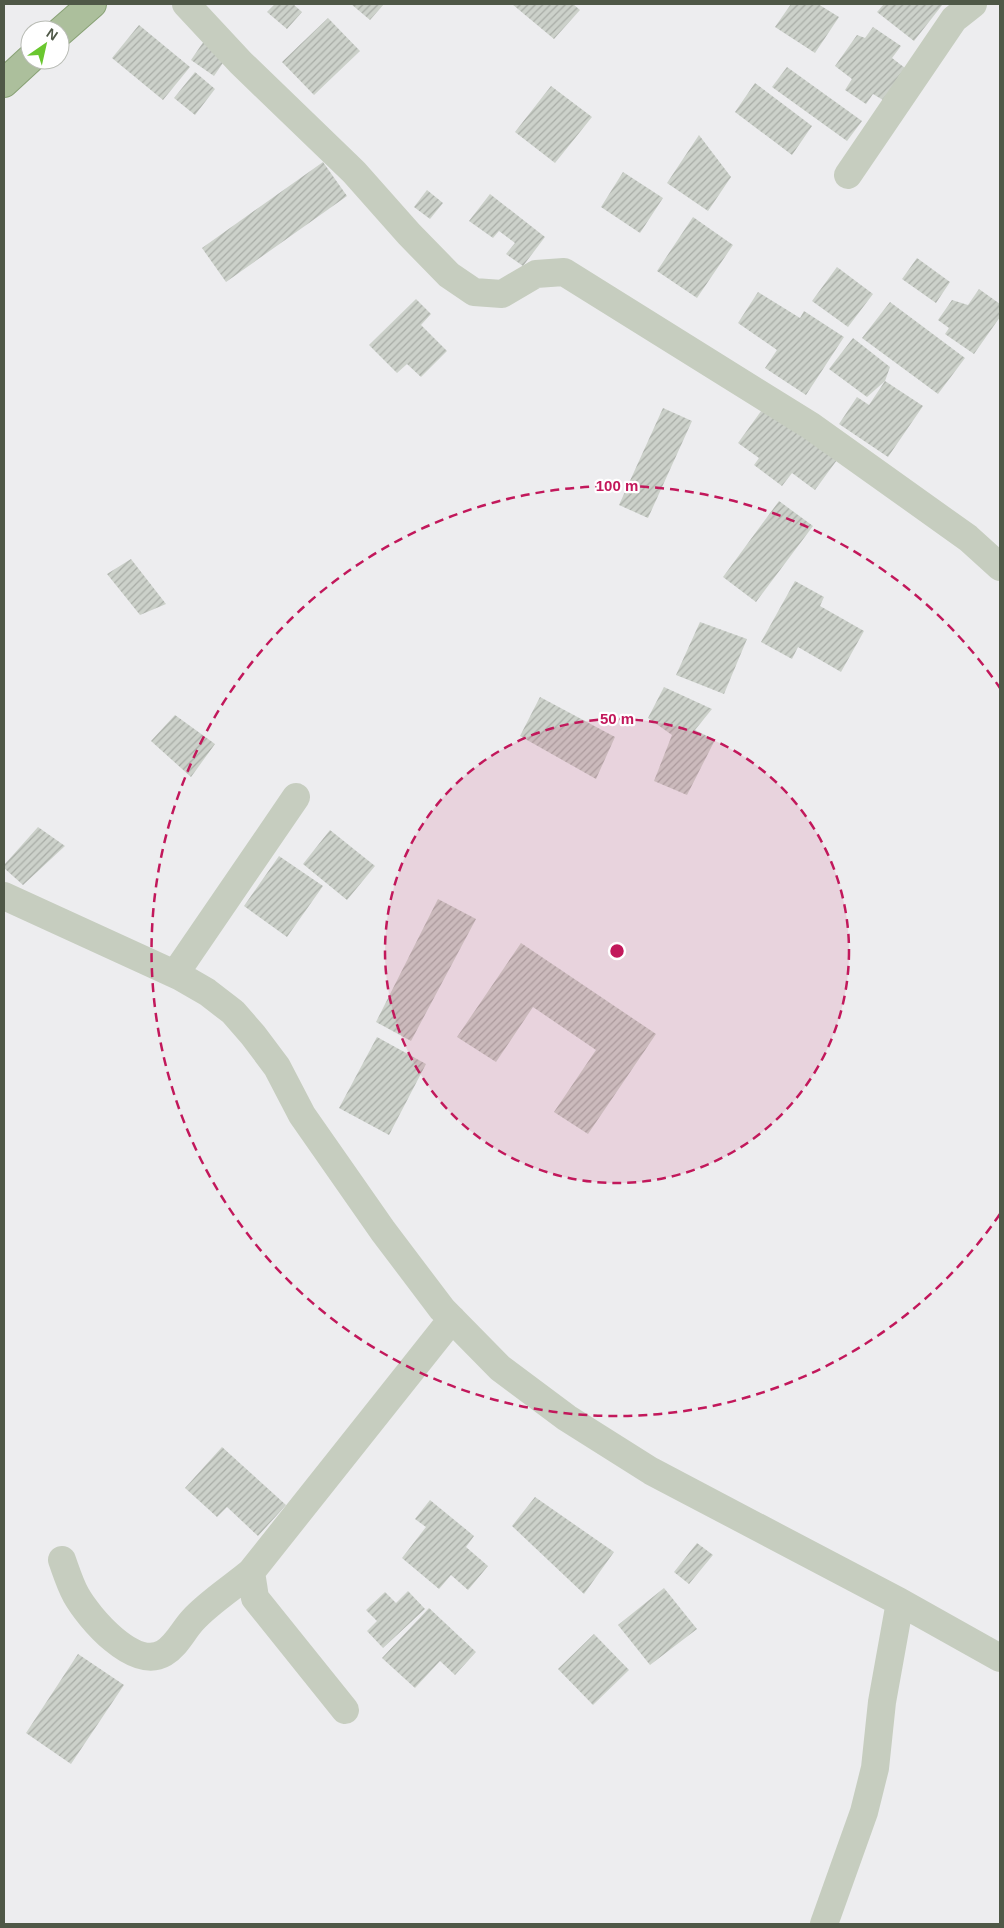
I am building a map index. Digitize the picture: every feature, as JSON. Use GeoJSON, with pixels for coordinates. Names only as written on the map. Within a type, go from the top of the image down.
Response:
{"type":"FeatureCollection","features":[{"type":"Feature","properties":{"kind":"highway"},"geometry":{"type":"LineString","coordinates":[[70,23],[92,4]]}},
{"type":"Feature","properties":{"kind":"highway"},"geometry":{"type":"LineString","coordinates":[[4,83],[20,68]]}},
{"type":"Feature","properties":{"kind":"street"},"geometry":{"type":"LineString","coordinates":[[186,4],[242,63],[354,172],[409,234],[450,275],[474,292],[502,294],[536,274],[564,272],[811,426],[968,538],[1000,568]]}},
{"type":"Feature","properties":{"kind":"street"},"geometry":{"type":"LineString","coordinates":[[848,175],[954,19],[973,4]]}},
{"type":"Feature","properties":{"kind":"street"},"geometry":{"type":"LineString","coordinates":[[175,974],[296,797]]}},
{"type":"Feature","properties":{"kind":"street"},"geometry":{"type":"LineString","coordinates":[[4,896],[175,974],[207,992],[233,1012],[277,1067],[302,1115],[378,1223],[452,1319],[500,1368],[567,1418],[643,1466],[900,1602],[1000,1658]]}},
{"type":"Feature","properties":{"kind":"street"},"geometry":{"type":"LineString","coordinates":[[62,1560],[76,1595],[95,1621],[112,1638],[144,1657],[157,1656],[168,1650],[192,1620],[251,1572],[452,1319]]}},
{"type":"Feature","properties":{"kind":"street"},"geometry":{"type":"LineString","coordinates":[[251,1572],[255,1598],[345,1710]]}},
{"type":"Feature","properties":{"kind":"street"},"geometry":{"type":"LineString","coordinates":[[824,1924],[864,1812],[874,1768],[882,1702],[900,1602]]}},
{"type":"Feature","properties":{"kind":"building"},"geometry":{"type":"Polygon","coordinates":[[[275,4],[293,4],[302,12],[287,29],[267,12],[275,4]]]}},
{"type":"Feature","properties":{"kind":"building"},"geometry":{"type":"Polygon","coordinates":[[[351,4],[384,4],[370,20],[351,4]]]}},
{"type":"Feature","properties":{"kind":"building"},"geometry":{"type":"Polygon","coordinates":[[[512,4],[573,4],[580,10],[554,39],[512,4]]]}},
{"type":"Feature","properties":{"kind":"building"},"geometry":{"type":"Polygon","coordinates":[[[791,4],[818,4],[839,17],[815,53],[775,27],[791,4]]]}},
{"type":"Feature","properties":{"kind":"building"},"geometry":{"type":"Polygon","coordinates":[[[884,4],[943,4],[914,41],[877,12],[884,4]]]}},
{"type":"Feature","properties":{"kind":"building"},"geometry":{"type":"Polygon","coordinates":[[[328,18],[360,51],[314,95],[282,62],[328,18]]]}},
{"type":"Feature","properties":{"kind":"building"},"geometry":{"type":"Polygon","coordinates":[[[139,25],[190,67],[163,100],[112,58],[139,25]]]}},
{"type":"Feature","properties":{"kind":"building"},"geometry":{"type":"Polygon","coordinates":[[[873,27],[901,46],[892,58],[905,68],[883,100],[873,94],[866,104],[845,90],[852,79],[835,66],[857,35],[865,38],[873,27]]]}},
{"type":"Feature","properties":{"kind":"building"},"geometry":{"type":"Polygon","coordinates":[[[204,41],[227,57],[214,76],[191,60],[204,41]]]}},
{"type":"Feature","properties":{"kind":"building"},"geometry":{"type":"Polygon","coordinates":[[[787,67],[862,121],[847,141],[772,87],[787,67]]]}},
{"type":"Feature","properties":{"kind":"building"},"geometry":{"type":"Polygon","coordinates":[[[195,72],[215,89],[195,115],[174,98],[195,72]]]}},
{"type":"Feature","properties":{"kind":"building"},"geometry":{"type":"Polygon","coordinates":[[[755,83],[812,126],[792,155],[735,112],[755,83]]]}},
{"type":"Feature","properties":{"kind":"building"},"geometry":{"type":"Polygon","coordinates":[[[551,86],[592,117],[555,163],[515,132],[551,86]]]}},
{"type":"Feature","properties":{"kind":"building"},"geometry":{"type":"Polygon","coordinates":[[[699,135],[731,177],[708,211],[667,183],[699,135]]]}},
{"type":"Feature","properties":{"kind":"building"},"geometry":{"type":"Polygon","coordinates":[[[323,162],[347,196],[226,282],[202,248],[323,162]]]}},
{"type":"Feature","properties":{"kind":"building"},"geometry":{"type":"Polygon","coordinates":[[[623,172],[663,198],[640,233],[601,207],[623,172]]]}},
{"type":"Feature","properties":{"kind":"building"},"geometry":{"type":"Polygon","coordinates":[[[427,190],[443,203],[430,219],[414,207],[427,190]]]}},
{"type":"Feature","properties":{"kind":"building"},"geometry":{"type":"Polygon","coordinates":[[[490,194],[545,237],[523,266],[506,254],[515,243],[499,231],[493,238],[469,221],[490,194]]]}},
{"type":"Feature","properties":{"kind":"building"},"geometry":{"type":"Polygon","coordinates":[[[693,217],[733,245],[697,298],[657,271],[693,217]]]}},
{"type":"Feature","properties":{"kind":"building"},"geometry":{"type":"Polygon","coordinates":[[[917,258],[950,282],[936,303],[902,279],[917,258]]]}},
{"type":"Feature","properties":{"kind":"building"},"geometry":{"type":"Polygon","coordinates":[[[837,267],[873,294],[848,327],[812,301],[837,267]]]}},
{"type":"Feature","properties":{"kind":"building"},"geometry":{"type":"Polygon","coordinates":[[[979,289],[1000,304],[1000,317],[974,354],[945,334],[949,328],[938,320],[952,300],[968,305],[979,289]]]}},
{"type":"Feature","properties":{"kind":"building"},"geometry":{"type":"Polygon","coordinates":[[[758,292],[800,318],[804,311],[844,337],[806,395],[765,368],[777,350],[738,323],[758,292]]]}},
{"type":"Feature","properties":{"kind":"building"},"geometry":{"type":"Polygon","coordinates":[[[416,299],[431,314],[421,325],[447,351],[421,377],[407,364],[397,373],[369,345],[416,299]]]}},
{"type":"Feature","properties":{"kind":"building"},"geometry":{"type":"Polygon","coordinates":[[[890,302],[965,358],[938,394],[862,338],[890,302]]]}},
{"type":"Feature","properties":{"kind":"building"},"geometry":{"type":"Polygon","coordinates":[[[853,338],[890,367],[885,381],[867,397],[829,369],[853,338]]]}},
{"type":"Feature","properties":{"kind":"building"},"geometry":{"type":"Polygon","coordinates":[[[885,381],[923,406],[888,457],[839,424],[857,397],[869,405],[885,381]]]}},
{"type":"Feature","properties":{"kind":"building"},"geometry":{"type":"Polygon","coordinates":[[[764,407],[837,460],[815,490],[792,473],[782,486],[754,465],[759,458],[738,443],[764,407]]]}},
{"type":"Feature","properties":{"kind":"building"},"geometry":{"type":"Polygon","coordinates":[[[663,408],[692,421],[648,518],[619,505],[663,408]]]}},
{"type":"Feature","properties":{"kind":"building"},"geometry":{"type":"Polygon","coordinates":[[[779,501],[813,526],[756,602],[723,577],[779,501]]]}},
{"type":"Feature","properties":{"kind":"building"},"geometry":{"type":"Polygon","coordinates":[[[131,559],[166,604],[140,615],[107,574],[131,559]]]}},
{"type":"Feature","properties":{"kind":"building"},"geometry":{"type":"Polygon","coordinates":[[[795,581],[824,597],[820,606],[864,631],[841,672],[798,647],[792,659],[761,642],[795,581]]]}},
{"type":"Feature","properties":{"kind":"building"},"geometry":{"type":"Polygon","coordinates":[[[700,622],[747,639],[724,694],[676,675],[700,622]]]}},
{"type":"Feature","properties":{"kind":"building"},"geometry":{"type":"Polygon","coordinates":[[[664,687],[712,709],[695,730],[715,740],[687,795],[654,781],[672,735],[648,718],[664,687]]]}},
{"type":"Feature","properties":{"kind":"building"},"geometry":{"type":"Polygon","coordinates":[[[540,697],[615,737],[596,779],[520,736],[540,697]]]}},
{"type":"Feature","properties":{"kind":"building"},"geometry":{"type":"Polygon","coordinates":[[[175,715],[215,744],[191,777],[151,741],[175,715]]]}},
{"type":"Feature","properties":{"kind":"building"},"geometry":{"type":"Polygon","coordinates":[[[38,827],[65,846],[23,885],[4,868],[4,865],[38,827]]]}},
{"type":"Feature","properties":{"kind":"building"},"geometry":{"type":"Polygon","coordinates":[[[330,830],[375,866],[347,900],[303,864],[330,830]]]}},
{"type":"Feature","properties":{"kind":"building"},"geometry":{"type":"Polygon","coordinates":[[[279,856],[323,886],[287,937],[244,906],[279,856]]]}},
{"type":"Feature","properties":{"kind":"building"},"geometry":{"type":"Polygon","coordinates":[[[438,899],[476,919],[411,1041],[376,1022],[438,899]]]}},
{"type":"Feature","properties":{"kind":"building"},"geometry":{"type":"Polygon","coordinates":[[[521,943],[656,1034],[588,1134],[554,1112],[596,1050],[533,1007],[496,1062],[457,1037],[521,943]]]}},
{"type":"Feature","properties":{"kind":"building"},"geometry":{"type":"Polygon","coordinates":[[[377,1037],[426,1064],[389,1135],[339,1108],[377,1037]]]}},
{"type":"Feature","properties":{"kind":"building"},"geometry":{"type":"Polygon","coordinates":[[[222,1447],[286,1505],[258,1536],[227,1507],[217,1517],[185,1488],[222,1447]]]}},
{"type":"Feature","properties":{"kind":"building"},"geometry":{"type":"Polygon","coordinates":[[[535,1497],[614,1552],[584,1594],[512,1526],[535,1497]]]}},
{"type":"Feature","properties":{"kind":"building"},"geometry":{"type":"Polygon","coordinates":[[[430,1500],[474,1536],[466,1547],[488,1566],[468,1590],[451,1575],[439,1589],[402,1558],[426,1527],[415,1519],[430,1500]]]}},
{"type":"Feature","properties":{"kind":"building"},"geometry":{"type":"Polygon","coordinates":[[[697,1543],[713,1555],[689,1584],[674,1572],[697,1543]]]}},
{"type":"Feature","properties":{"kind":"building"},"geometry":{"type":"Polygon","coordinates":[[[664,1588],[697,1629],[650,1665],[618,1625],[664,1588]]]}},
{"type":"Feature","properties":{"kind":"building"},"geometry":{"type":"Polygon","coordinates":[[[408,1591],[425,1609],[383,1648],[367,1631],[377,1621],[366,1610],[385,1592],[396,1603],[408,1591]]]}},
{"type":"Feature","properties":{"kind":"building"},"geometry":{"type":"Polygon","coordinates":[[[429,1608],[476,1652],[455,1675],[440,1661],[415,1688],[382,1658],[429,1608]]]}},
{"type":"Feature","properties":{"kind":"building"},"geometry":{"type":"Polygon","coordinates":[[[594,1634],[629,1670],[593,1705],[558,1669],[594,1634]]]}},
{"type":"Feature","properties":{"kind":"building"},"geometry":{"type":"Polygon","coordinates":[[[78,1654],[124,1685],[71,1764],[26,1733],[78,1654]]]}}]}
